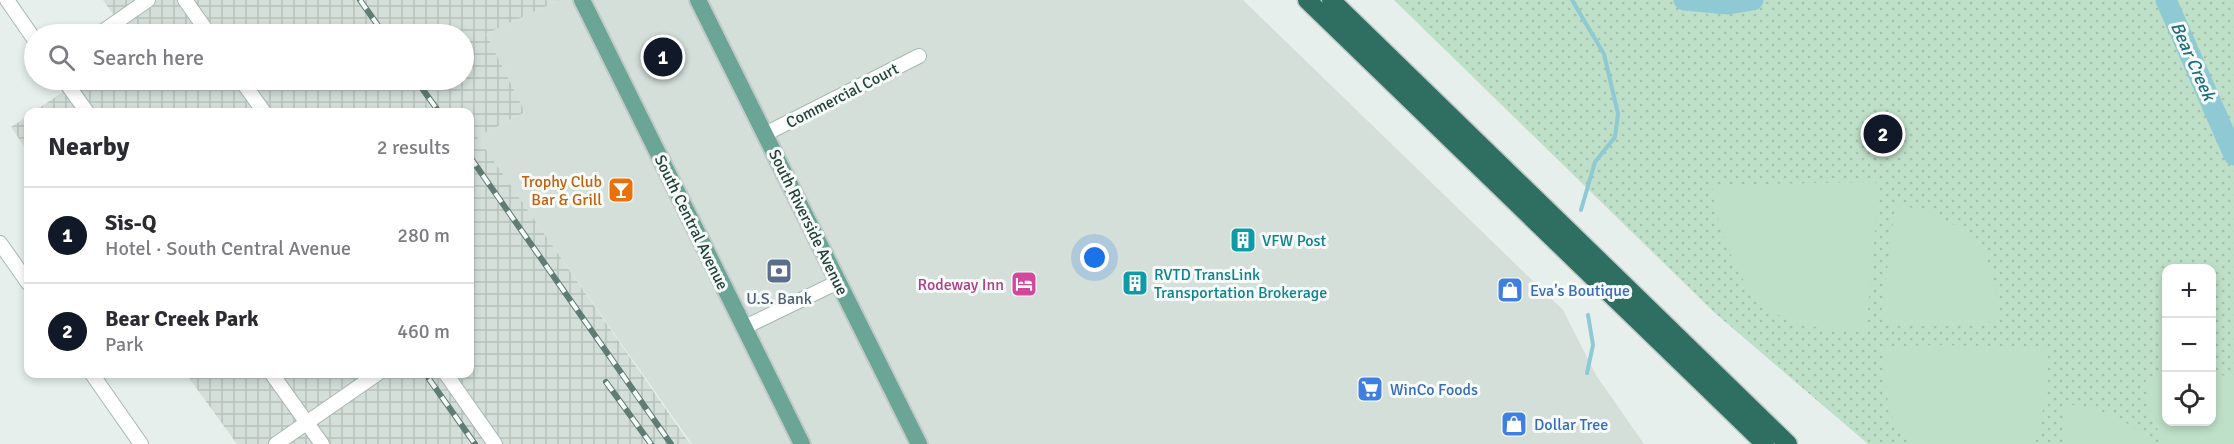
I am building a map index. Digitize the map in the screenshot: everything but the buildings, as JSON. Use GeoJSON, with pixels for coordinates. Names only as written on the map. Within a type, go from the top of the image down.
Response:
{"type":"FeatureCollection","features":[{"type":"Feature","properties":{"kind":"highway"},"geometry":{"type":"LineString","coordinates":[[1307,0],[1765,444]]}},
{"type":"Feature","properties":{"kind":"highway"},"geometry":{"type":"LineString","coordinates":[[1331,0],[1788,444]]}},
{"type":"Feature","properties":{"kind":"main road","name":"South Central Avenue"},"geometry":{"type":"LineString","coordinates":[[582,0],[802,444]]}},
{"type":"Feature","properties":{"kind":"main road","name":"South Riverside Avenue"},"geometry":{"type":"LineString","coordinates":[[698,0],[919,444]]}},
{"type":"Feature","properties":{"kind":"street"},"geometry":{"type":"LineString","coordinates":[[7,0],[24,25]]}},
{"type":"Feature","properties":{"kind":"street"},"geometry":{"type":"LineString","coordinates":[[113,24],[148,0]]}},
{"type":"Feature","properties":{"kind":"street"},"geometry":{"type":"LineString","coordinates":[[185,0],[202,24]]}},
{"type":"Feature","properties":{"kind":"street","name":"Commercial Court"},"geometry":{"type":"LineString","coordinates":[[765,134],[918,56]]}},
{"type":"Feature","properties":{"kind":"street"},"geometry":{"type":"LineString","coordinates":[[71,90],[84,108]]}},
{"type":"Feature","properties":{"kind":"street"},"geometry":{"type":"LineString","coordinates":[[248,90],[261,108]]}},
{"type":"Feature","properties":{"kind":"street"},"geometry":{"type":"LineString","coordinates":[[0,243],[24,277]]}},
{"type":"Feature","properties":{"kind":"street"},"geometry":{"type":"LineString","coordinates":[[744,327],[838,282]]}},
{"type":"Feature","properties":{"kind":"street"},"geometry":{"type":"LineString","coordinates":[[95,378],[141,444]]}},
{"type":"Feature","properties":{"kind":"street"},"geometry":{"type":"LineString","coordinates":[[276,378],[322,444]]}},
{"type":"Feature","properties":{"kind":"street"},"geometry":{"type":"LineString","coordinates":[[276,444],[371,378]]}},
{"type":"Feature","properties":{"kind":"street"},"geometry":{"type":"LineString","coordinates":[[449,378],[495,444]]}},
{"type":"Feature","properties":{"kind":"shaded area"},"geometry":{"type":"Polygon","coordinates":[[[103,0],[559,0],[486,34],[525,112],[477,137],[690,444],[237,444],[189,378],[474,378],[474,108],[39,108],[66,90],[474,90],[474,24],[120,24],[103,0]]]}},
{"type":"Feature","properties":{"kind":"shaded area"},"geometry":{"type":"Polygon","coordinates":[[[559,0],[1243,0],[1563,310],[1596,375],[1644,444],[692,444],[476,137],[525,112],[486,34],[559,0]]]}},
{"type":"Feature","properties":{"kind":"shaded area"},"geometry":{"type":"Polygon","coordinates":[[[24,119],[24,146],[11,127],[24,119]]]}},
{"type":"Feature","properties":{"kind":"green space"},"geometry":{"type":"Polygon","coordinates":[[[1394,0],[2234,0],[2234,444],[1868,444],[1715,313],[1394,0]]]}},
{"type":"Feature","properties":{"kind":"green space"},"geometry":{"type":"Polygon","coordinates":[[[1875,182],[1879,187],[1866,332],[1804,325],[1776,314],[1762,303],[1738,270],[1716,211],[1712,185],[1875,182]]]}},
{"type":"Feature","properties":{"kind":"green space"},"geometry":{"type":"Polygon","coordinates":[[[1895,205],[1926,210],[1958,227],[1984,252],[1998,296],[1999,321],[1936,326],[1888,324],[1882,313],[1895,205]]]}},
{"type":"Feature","properties":{"kind":"green space"},"geometry":{"type":"Polygon","coordinates":[[[1935,345],[2040,347],[2048,352],[2046,397],[2035,444],[1913,444],[1889,413],[1882,347],[1935,345]]]}},
{"type":"Feature","properties":{"kind":"green space"},"geometry":{"type":"Polygon","coordinates":[[[2234,375],[2234,444],[2166,444],[2151,413],[2146,379],[2162,378],[2162,426],[2216,426],[2216,376],[2234,375]]]}},
{"type":"Feature","properties":{"kind":"green space"},"geometry":{"type":"Polygon","coordinates":[[[2066,404],[2112,416],[2132,427],[2150,444],[2063,444],[2066,404]]]}},
{"type":"Feature","properties":{"kind":"waterway"},"geometry":{"type":"LineString","coordinates":[[1572,0],[1604,54],[1618,114],[1615,137],[1595,162],[1581,210]]}},
{"type":"Feature","properties":{"kind":"waterway","name":"Bear Creek"},"geometry":{"type":"LineString","coordinates":[[1684,0],[1728,4],[1753,0]]}},
{"type":"Feature","properties":{"kind":"waterway","name":"Bear Creek"},"geometry":{"type":"LineString","coordinates":[[2166,0],[2234,155]]}},
{"type":"Feature","properties":{"kind":"waterway"},"geometry":{"type":"LineString","coordinates":[[1587,373],[1593,345],[1588,315]]}},
{"type":"Feature","properties":{"kind":"railway"},"geometry":{"type":"LineString","coordinates":[[360,0],[377,24]]}},
{"type":"Feature","properties":{"kind":"railway"},"geometry":{"type":"LineString","coordinates":[[423,90],[436,108]]}},
{"type":"Feature","properties":{"kind":"railway"},"geometry":{"type":"LineString","coordinates":[[474,163],[671,444]]}},
{"type":"Feature","properties":{"kind":"railway"},"geometry":{"type":"LineString","coordinates":[[429,379],[475,444]]}},
{"type":"Feature","properties":{"kind":"railway"},"geometry":{"type":"LineString","coordinates":[[606,382],[651,444]]}},
{"type":"Feature","properties":{"kind":"place","name":"Sis-Q"},"geometry":{"type":"Point","coordinates":[663,57]}},
{"type":"Feature","properties":{"kind":"place","name":"Bear Creek Park"},"geometry":{"type":"Point","coordinates":[1883,134]}},
{"type":"Feature","properties":{"kind":"place","name":"Trophy Club Bar & Grill"},"geometry":{"type":"Point","coordinates":[621,190]}},
{"type":"Feature","properties":{"kind":"place","name":"VFW Post"},"geometry":{"type":"Point","coordinates":[1243,240]}},
{"type":"Feature","properties":{"kind":"place","name":"U.S. Bank"},"geometry":{"type":"Point","coordinates":[779,271]}},
{"type":"Feature","properties":{"kind":"place","name":"RVTD TransLink Transportation Brokerage"},"geometry":{"type":"Point","coordinates":[1135,283]}},
{"type":"Feature","properties":{"kind":"place","name":"Rodeway Inn"},"geometry":{"type":"Point","coordinates":[1024,284]}},
{"type":"Feature","properties":{"kind":"place","name":"Eva's Boutique"},"geometry":{"type":"Point","coordinates":[1510,290]}},
{"type":"Feature","properties":{"kind":"place","name":"WinCo Foods"},"geometry":{"type":"Point","coordinates":[1370,389]}},
{"type":"Feature","properties":{"kind":"place","name":"Dollar Tree"},"geometry":{"type":"Point","coordinates":[1514,424]}}]}
